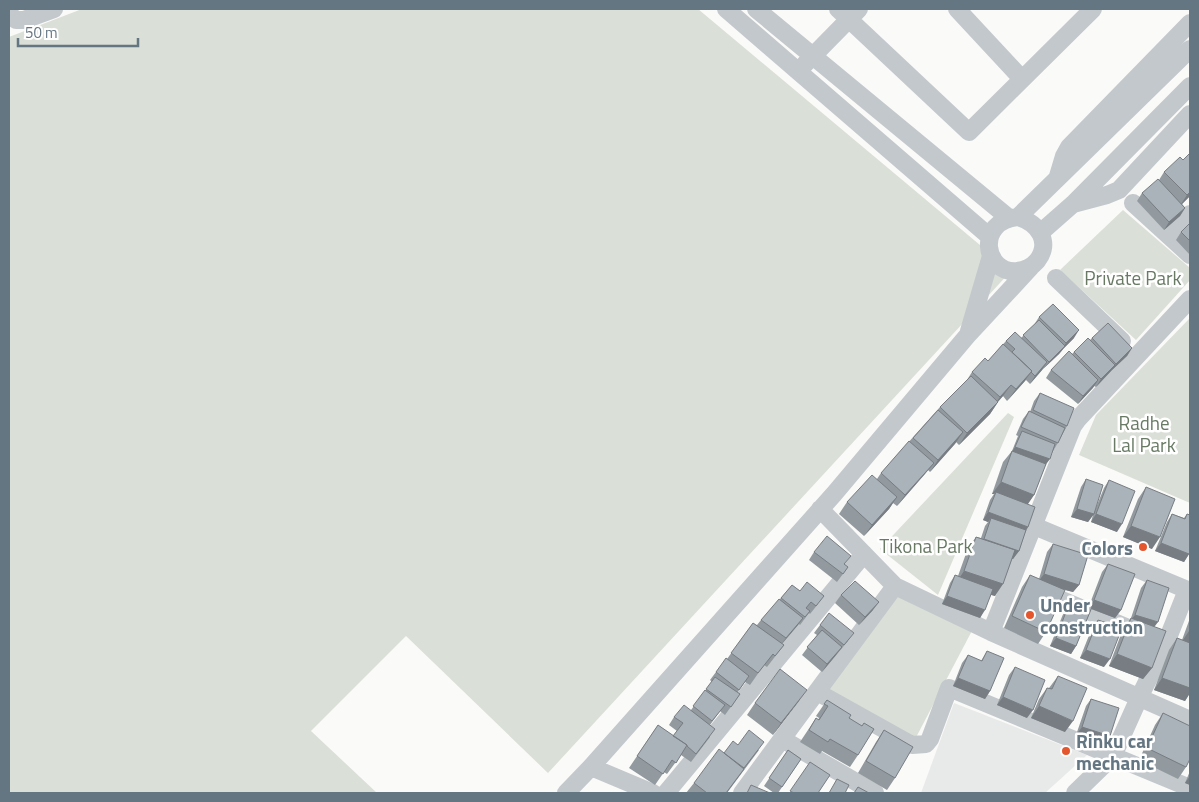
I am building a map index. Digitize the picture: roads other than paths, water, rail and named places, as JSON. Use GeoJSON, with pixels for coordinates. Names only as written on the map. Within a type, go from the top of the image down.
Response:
{"type":"FeatureCollection","features":[{"type":"Feature","properties":{"kind":"street"},"geometry":{"type":"LineString","coordinates":[[9,11],[10,16],[16,20],[24,20],[54,9]]}},
{"type":"Feature","properties":{"kind":"street"},"geometry":{"type":"LineString","coordinates":[[726,9],[990,237]]}},
{"type":"Feature","properties":{"kind":"street"},"geometry":{"type":"LineString","coordinates":[[566,793],[820,509],[967,336],[1038,260],[1042,252],[1043,242],[1035,225],[1027,220],[1013,218],[756,9]]}},
{"type":"Feature","properties":{"kind":"street"},"geometry":{"type":"LineString","coordinates":[[957,9],[1022,79]]}},
{"type":"Feature","properties":{"kind":"street"},"geometry":{"type":"LineString","coordinates":[[797,70],[814,57],[848,12],[969,132],[1089,10]]}},
{"type":"Feature","properties":{"kind":"street"},"geometry":{"type":"LineString","coordinates":[[1058,179],[1060,166],[1069,147],[1190,23]]}},
{"type":"Feature","properties":{"kind":"street"},"geometry":{"type":"LineString","coordinates":[[1031,267],[1013,271],[1004,269],[996,263],[991,256],[989,246],[990,237],[994,229],[1000,222],[1013,218],[1058,179],[1190,49]]}},
{"type":"Feature","properties":{"kind":"street"},"geometry":{"type":"LineString","coordinates":[[1040,233],[1073,204],[1190,86]]}},
{"type":"Feature","properties":{"kind":"street"},"geometry":{"type":"LineString","coordinates":[[1073,204],[1119,190],[1190,114]]}},
{"type":"Feature","properties":{"kind":"street"},"geometry":{"type":"LineString","coordinates":[[1133,202],[1190,256]]}},
{"type":"Feature","properties":{"kind":"street"},"geometry":{"type":"LineString","coordinates":[[1169,236],[1190,214]]}},
{"type":"Feature","properties":{"kind":"street"},"geometry":{"type":"LineString","coordinates":[[967,336],[991,256]]}},
{"type":"Feature","properties":{"kind":"street"},"geometry":{"type":"LineString","coordinates":[[1056,278],[1137,356]]}},
{"type":"Feature","properties":{"kind":"street"},"geometry":{"type":"LineString","coordinates":[[991,632],[1073,426],[1190,299]]}},
{"type":"Feature","properties":{"kind":"street"},"geometry":{"type":"LineString","coordinates":[[820,509],[895,586],[991,632],[1190,720]]}},
{"type":"Feature","properties":{"kind":"street"},"geometry":{"type":"LineString","coordinates":[[1034,526],[1189,591],[1114,756],[1075,793]]}},
{"type":"Feature","properties":{"kind":"street"},"geometry":{"type":"LineString","coordinates":[[666,793],[864,554]]}},
{"type":"Feature","properties":{"kind":"street"},"geometry":{"type":"LineString","coordinates":[[1012,580],[1190,654]]}},
{"type":"Feature","properties":{"kind":"street"},"geometry":{"type":"LineString","coordinates":[[750,791],[782,739],[895,586]]}},
{"type":"Feature","properties":{"kind":"street"},"geometry":{"type":"LineString","coordinates":[[817,692],[912,745],[926,744],[930,740],[949,688],[1190,788]]}},
{"type":"Feature","properties":{"kind":"street"},"geometry":{"type":"LineString","coordinates":[[782,739],[875,793]]}},
{"type":"Feature","properties":{"kind":"street"},"geometry":{"type":"LineString","coordinates":[[591,767],[653,793]]}},
{"type":"Feature","properties":{"kind":"place","name":"Colors"},"geometry":{"type":"Point","coordinates":[1143,547]}},
{"type":"Feature","properties":{"kind":"place","name":"Under construction"},"geometry":{"type":"Point","coordinates":[1030,615]}},
{"type":"Feature","properties":{"kind":"place","name":"Rinku car mechanic"},"geometry":{"type":"Point","coordinates":[1066,751]}},
{"type":"Feature","properties":{"kind":"park label","name":"Private Park"},"geometry":{"type":"Point","coordinates":[1133,277]}},
{"type":"Feature","properties":{"kind":"park label","name":"Radhe Lal Park"},"geometry":{"type":"Point","coordinates":[1144,433]}},
{"type":"Feature","properties":{"kind":"park label","name":"Tikona Park"},"geometry":{"type":"Point","coordinates":[926,545]}}]}
